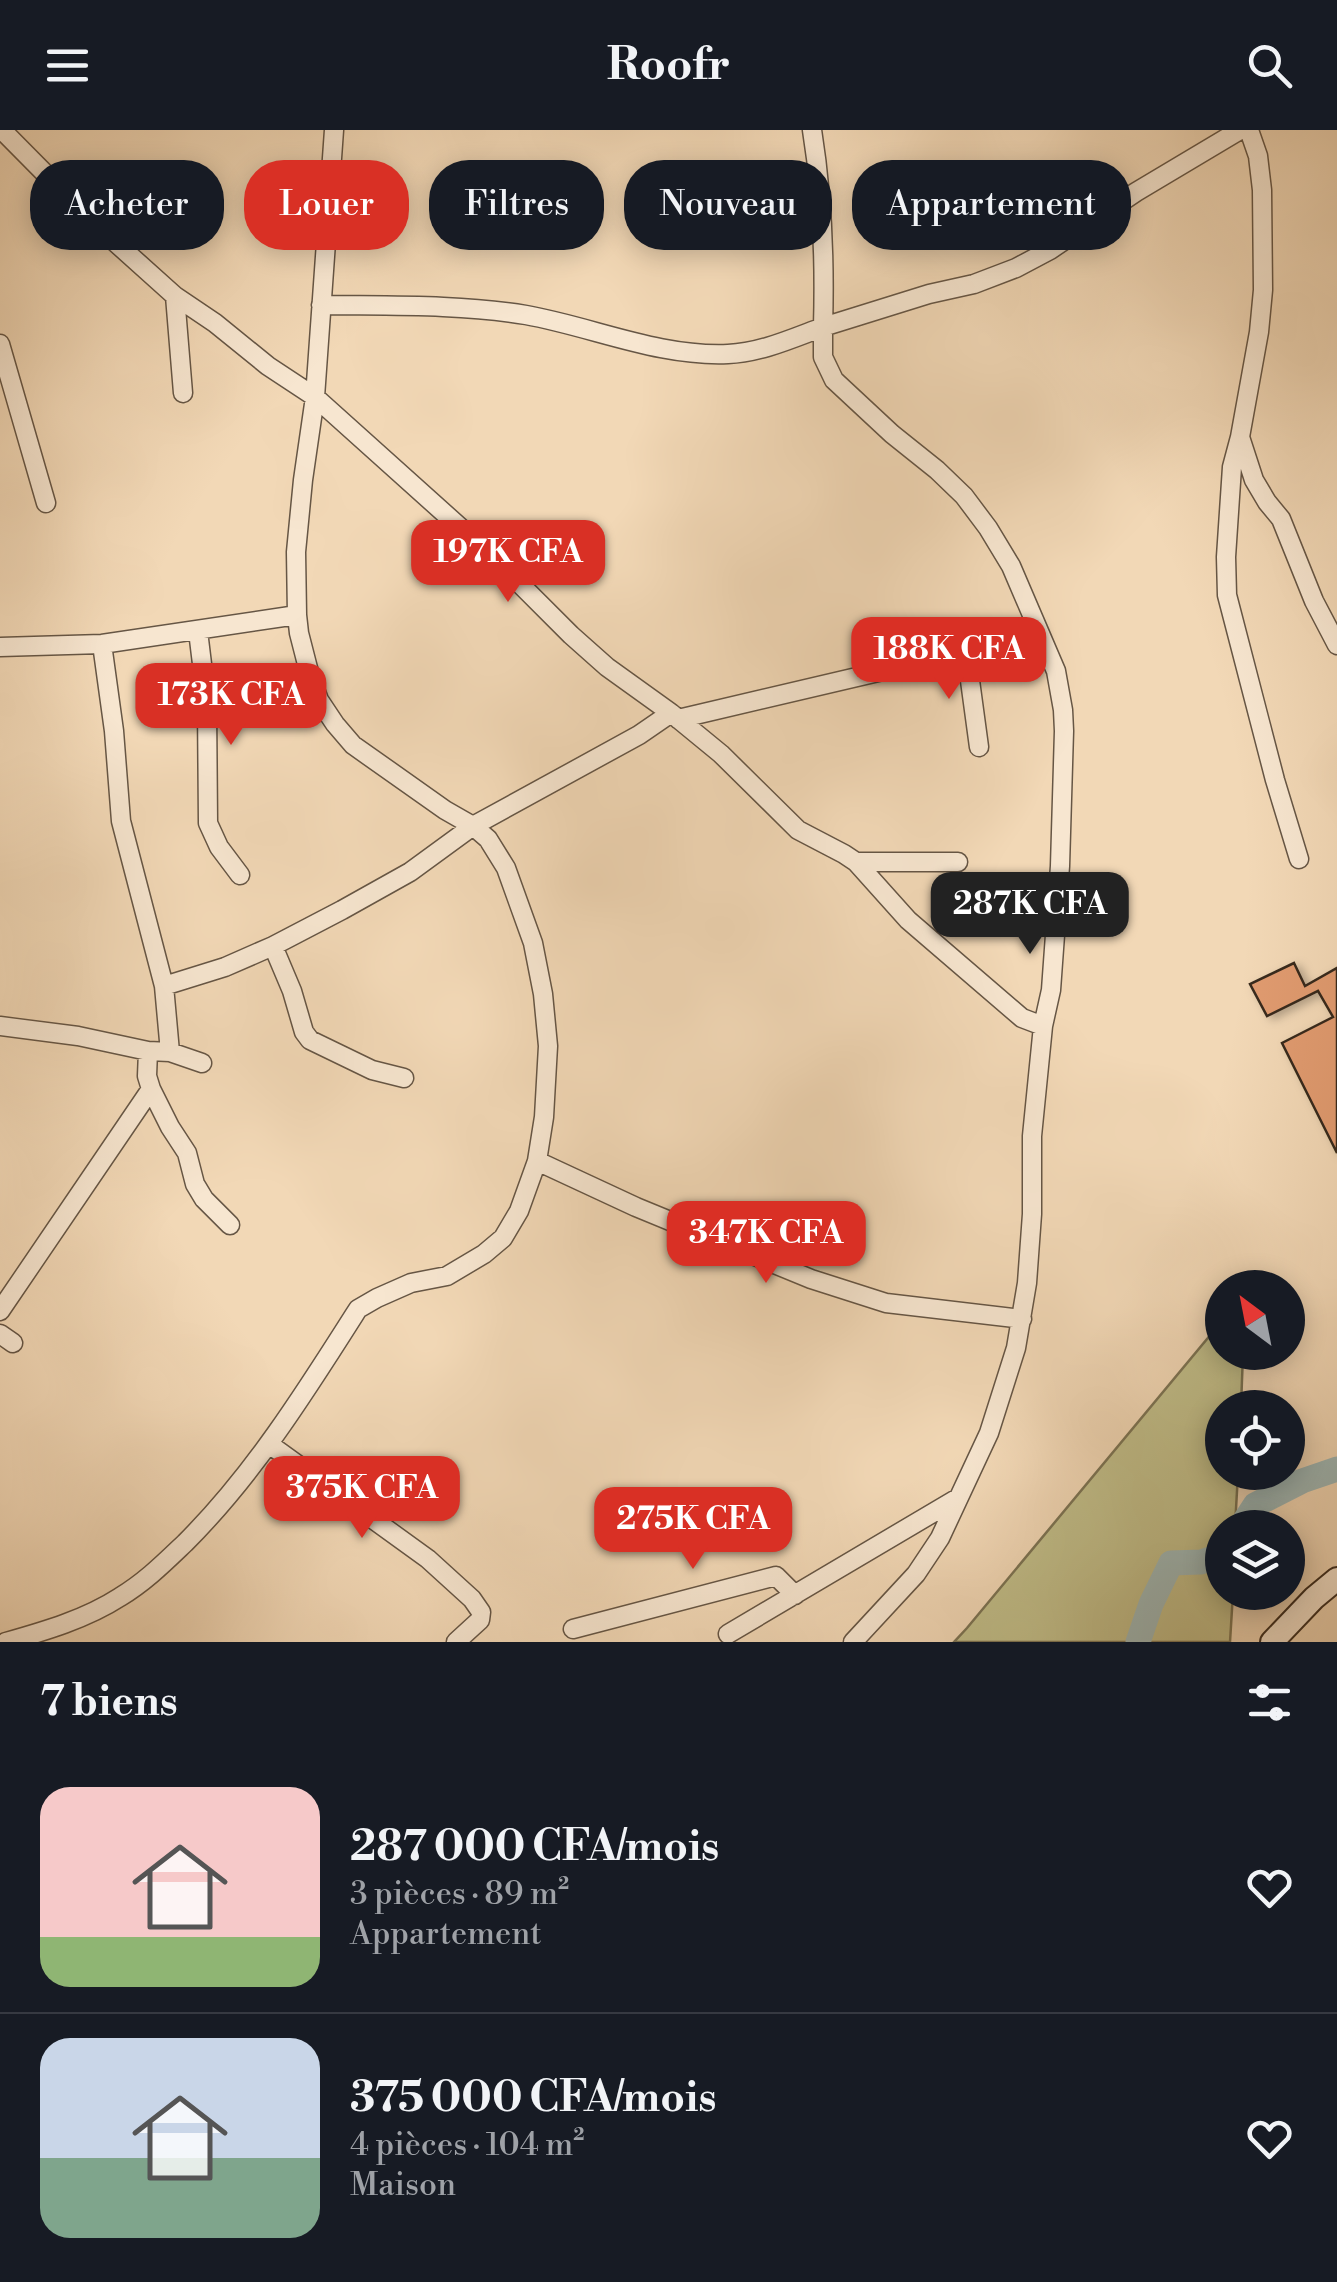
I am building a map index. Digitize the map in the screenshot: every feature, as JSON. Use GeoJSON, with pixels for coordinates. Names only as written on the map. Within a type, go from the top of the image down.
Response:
{"type":"FeatureCollection","features":[{"type":"Feature","properties":{"kind":"main road"},"geometry":{"type":"LineString","coordinates":[[1272,1642],[1337,1579]]}},
{"type":"Feature","properties":{"kind":"street"},"geometry":{"type":"LineString","coordinates":[[2,130],[96,225],[175,296],[315,397],[492,556],[608,667],[721,754],[798,830],[856,862],[918,929],[1022,1018],[1043,1026]]}},
{"type":"Feature","properties":{"kind":"street"},"geometry":{"type":"LineString","coordinates":[[6,1642],[85,1616],[120,1598],[154,1573],[213,1514],[269,1444],[358,1309],[411,1283],[447,1276],[484,1254],[503,1238],[519,1210],[537,1161],[548,1046],[534,943],[506,868],[488,838],[474,826],[444,810],[353,745],[335,724],[310,676],[297,614],[298,534],[315,397],[334,130]]}},
{"type":"Feature","properties":{"kind":"street"},"geometry":{"type":"LineString","coordinates":[[812,130],[825,250],[823,356],[834,380],[937,470],[964,496],[988,528],[1011,566],[1056,671],[1064,731],[1060,866],[1051,990],[1043,1026],[1032,1136],[1032,1214],[1022,1318],[1003,1394],[940,1538],[916,1574],[853,1642]]}},
{"type":"Feature","properties":{"kind":"street"},"geometry":{"type":"LineString","coordinates":[[321,305],[436,306],[526,315],[677,350],[730,354],[974,284],[1016,268],[1240,130]]}},
{"type":"Feature","properties":{"kind":"street"},"geometry":{"type":"LineString","coordinates":[[1249,130],[1258,156],[1262,190],[1263,290],[1259,332],[1232,468],[1227,594],[1299,859]]}},
{"type":"Feature","properties":{"kind":"street"},"geometry":{"type":"LineString","coordinates":[[175,296],[183,393]]}},
{"type":"Feature","properties":{"kind":"street"},"geometry":{"type":"LineString","coordinates":[[0,344],[46,503]]}},
{"type":"Feature","properties":{"kind":"street"},"geometry":{"type":"LineString","coordinates":[[1240,437],[1254,480],[1281,519],[1337,645]]}},
{"type":"Feature","properties":{"kind":"street"},"geometry":{"type":"LineString","coordinates":[[0,647],[102,644],[297,614]]}},
{"type":"Feature","properties":{"kind":"street"},"geometry":{"type":"LineString","coordinates":[[164,986],[226,967],[273,946],[410,872],[474,826],[674,716],[966,651],[1038,630]]}},
{"type":"Feature","properties":{"kind":"street"},"geometry":{"type":"LineString","coordinates":[[198,631],[207,705],[208,823],[219,847],[240,875]]}},
{"type":"Feature","properties":{"kind":"street"},"geometry":{"type":"LineString","coordinates":[[102,644],[121,821],[164,986],[170,1052]]}},
{"type":"Feature","properties":{"kind":"street"},"geometry":{"type":"LineString","coordinates":[[966,651],[979,747]]}},
{"type":"Feature","properties":{"kind":"street"},"geometry":{"type":"LineString","coordinates":[[856,862],[958,862]]}},
{"type":"Feature","properties":{"kind":"street"},"geometry":{"type":"LineString","coordinates":[[273,946],[310,1040],[372,1070],[404,1078]]}},
{"type":"Feature","properties":{"kind":"street"},"geometry":{"type":"LineString","coordinates":[[0,1026],[170,1052],[202,1063]]}},
{"type":"Feature","properties":{"kind":"street"},"geometry":{"type":"LineString","coordinates":[[148,1050],[152,1089],[187,1153],[196,1184],[230,1225]]}},
{"type":"Feature","properties":{"kind":"street"},"geometry":{"type":"LineString","coordinates":[[0,1311],[152,1089]]}},
{"type":"Feature","properties":{"kind":"street"},"geometry":{"type":"LineString","coordinates":[[537,1161],[636,1208],[811,1279],[886,1303],[1022,1318]]}},
{"type":"Feature","properties":{"kind":"street"},"geometry":{"type":"LineString","coordinates":[[269,1444],[428,1559],[472,1599],[481,1612],[480,1620],[456,1642]]}},
{"type":"Feature","properties":{"kind":"street"},"geometry":{"type":"LineString","coordinates":[[728,1634],[958,1498]]}},
{"type":"Feature","properties":{"kind":"street"},"geometry":{"type":"LineString","coordinates":[[573,1629],[776,1576],[795,1595]]}},
{"type":"Feature","properties":{"kind":"shaded area"},"geometry":{"type":"Polygon","coordinates":[[[1205,1341],[1205,1370],[1242,1370],[1242,1390],[1205,1390],[1205,1490],[1237,1490],[1236,1510],[1205,1510],[1205,1610],[1232,1610],[1230,1642],[954,1642],[1205,1341]]]}},
{"type":"Feature","properties":{"kind":"building"},"geometry":{"type":"Polygon","coordinates":[[[1294,963],[1305,986],[1337,968],[1337,1153],[1282,1043],[1333,1017],[1318,991],[1267,1016],[1250,984],[1294,963]]]}},
{"type":"Feature","properties":{"kind":"waterway"},"geometry":{"type":"LineString","coordinates":[[1252,1510],[1302,1481],[1337,1469]]}},
{"type":"Feature","properties":{"kind":"waterway"},"geometry":{"type":"LineString","coordinates":[[1138,1642],[1171,1563],[1205,1561]]}}]}
